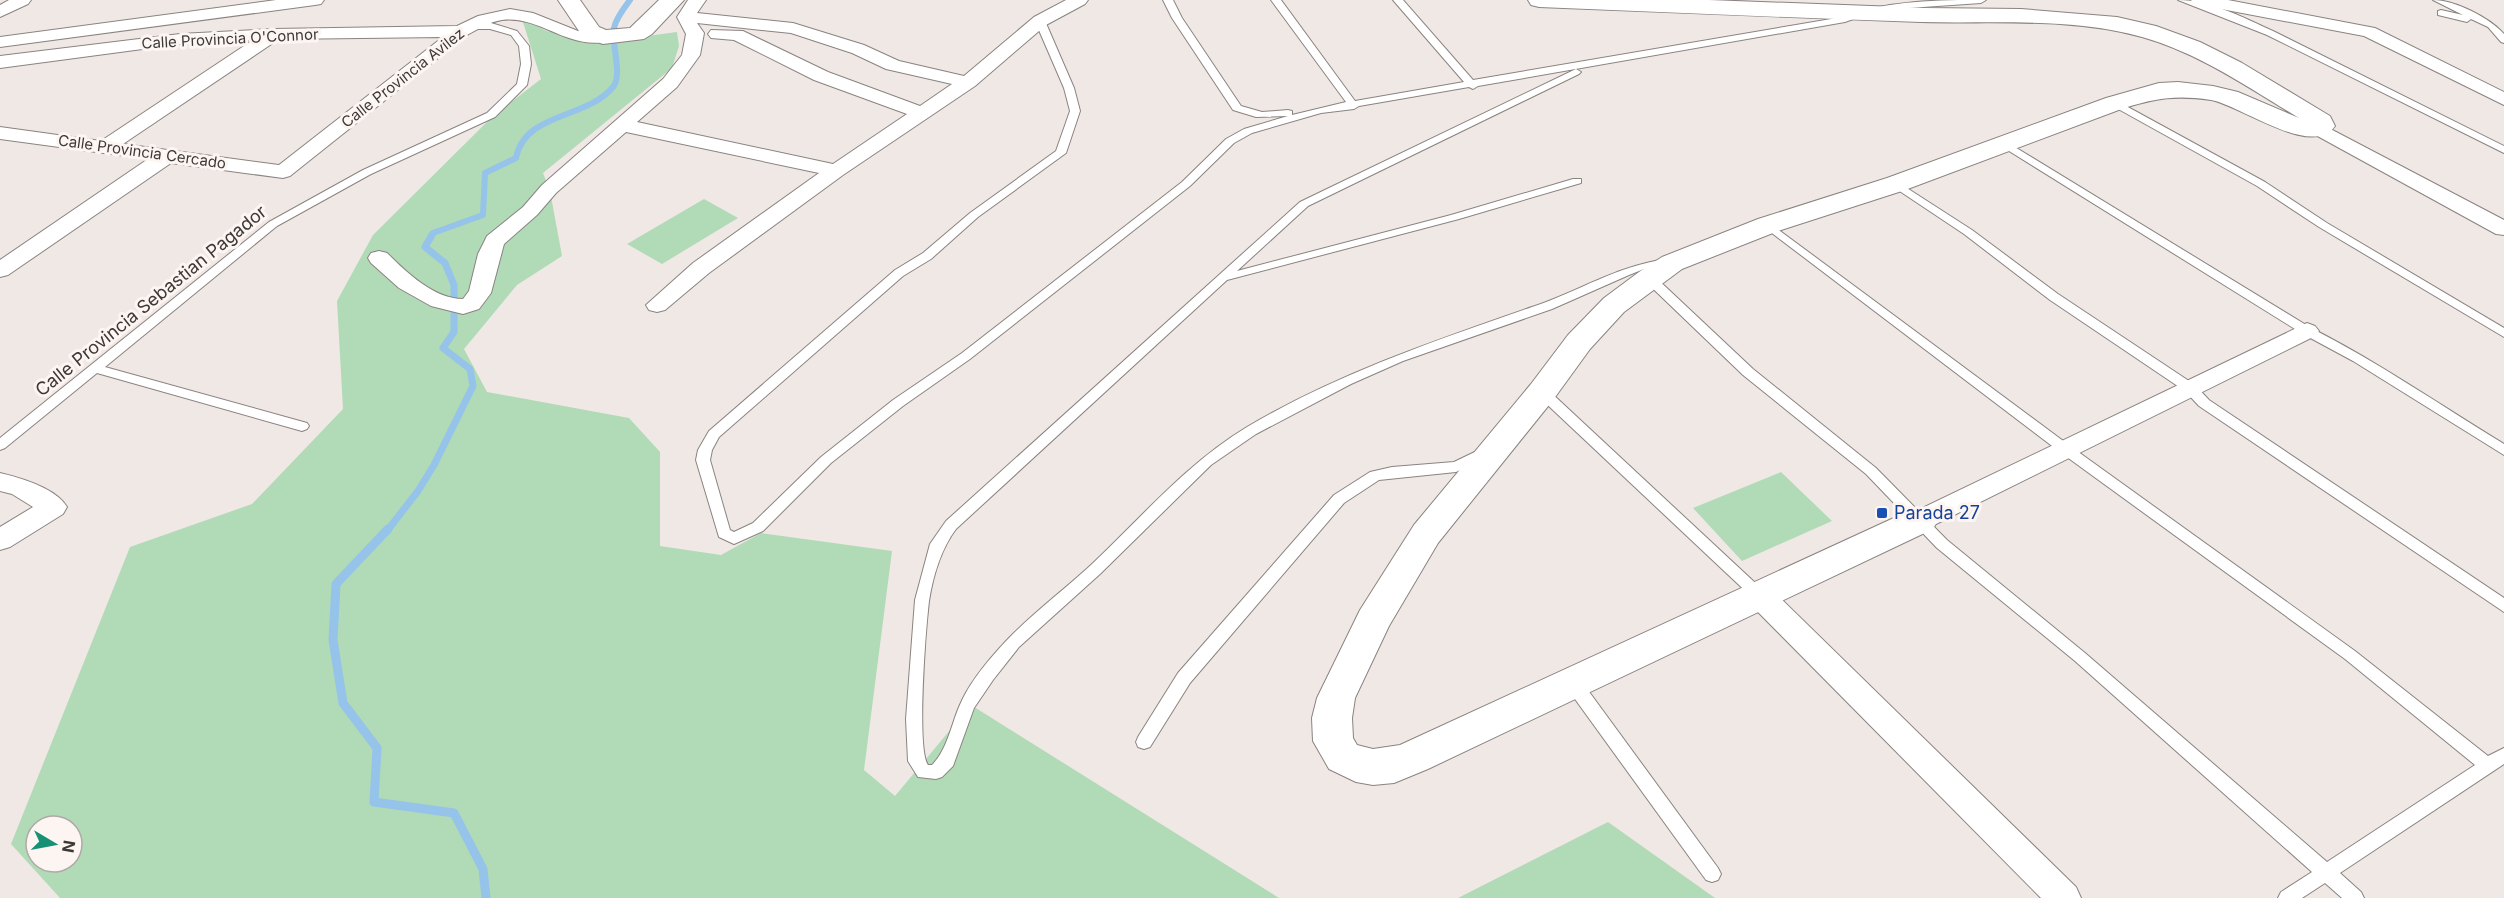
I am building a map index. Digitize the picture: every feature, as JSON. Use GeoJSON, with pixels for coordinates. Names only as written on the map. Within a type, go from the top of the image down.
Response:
{"type":"FeatureCollection","features":[{"type":"Feature","properties":{"kind":"street"},"geometry":{"type":"LineString","coordinates":[[0,12],[22,0]]}},
{"type":"Feature","properties":{"kind":"street","name":"Calle Provincia O'Connor"},"geometry":{"type":"LineString","coordinates":[[0,42],[315,0]]}},
{"type":"Feature","properties":{"kind":"street"},"geometry":{"type":"LineString","coordinates":[[569,0],[591,32],[603,37],[636,34],[644,30],[654,16],[688,12],[793,28],[858,49],[893,65],[968,82]]}},
{"type":"Feature","properties":{"kind":"street"},"geometry":{"type":"LineString","coordinates":[[657,305],[701,268],[836,171],[968,82],[1040,21],[1079,0]]}},
{"type":"Feature","properties":{"kind":"street"},"geometry":{"type":"LineString","coordinates":[[1539,0],[2069,18],[2149,32],[2174,40],[2220,62],[2313,116],[2320,121],[2322,126],[2319,129]]}},
{"type":"Feature","properties":{"kind":"street"},"geometry":{"type":"LineString","coordinates":[[2200,0],[2369,32],[2504,99]]}},
{"type":"Feature","properties":{"kind":"street"},"geometry":{"type":"LineString","coordinates":[[688,12],[821,76],[922,113]]}},
{"type":"Feature","properties":{"kind":"street"},"geometry":{"type":"LineString","coordinates":[[380,258],[404,281],[435,300],[463,308],[471,304],[480,293],[489,254],[495,241],[530,211],[549,189],[670,83],[691,56],[688,12]]}},
{"type":"Feature","properties":{"kind":"street","name":"Calle Provincia Avilez"},"geometry":{"type":"LineString","coordinates":[[283,172],[465,28],[484,18],[508,15],[527,16],[577,37],[590,39],[603,37]]}},
{"type":"Feature","properties":{"kind":"street","name":"Calle Provincia O'Connor"},"geometry":{"type":"LineString","coordinates":[[0,62],[180,39],[465,28]]}},
{"type":"Feature","properties":{"kind":"street"},"geometry":{"type":"LineString","coordinates":[[107,146],[273,34]]}},
{"type":"Feature","properties":{"kind":"street"},"geometry":{"type":"LineString","coordinates":[[2307,331],[1920,520],[1394,765],[1373,767],[1356,764],[1342,757],[1333,741],[1332,718],[1336,698],[1373,620],[1426,534],[1542,392],[1579,342],[1614,305],[1660,270],[1768,225],[1896,184],[2115,103],[2159,90],[2199,91],[2229,97],[2298,127],[2319,129],[2504,229]]}},
{"type":"Feature","properties":{"kind":"street"},"geometry":{"type":"LineString","coordinates":[[622,125],[836,171]]}},
{"type":"Feature","properties":{"kind":"street","name":"Calle Provincia Cercado"},"geometry":{"type":"LineString","coordinates":[[1,134],[107,146],[283,172]]}},
{"type":"Feature","properties":{"kind":"street"},"geometry":{"type":"LineString","coordinates":[[0,270],[167,156]]}},
{"type":"Feature","properties":{"kind":"street"},"geometry":{"type":"LineString","coordinates":[[0,540],[54,507],[10,484]]}},
{"type":"Feature","properties":{"kind":"street"},"geometry":{"type":"LineString","coordinates":[[1760,596],[2064,898]]}},
{"type":"Feature","properties":{"kind":"lane"},"geometry":{"type":"LineString","coordinates":[[1168,0],[1177,18],[1237,108],[1248,114],[1263,115],[1354,106],[1845,20],[1877,6],[1981,0]]}},
{"type":"Feature","properties":{"kind":"lane"},"geometry":{"type":"LineString","coordinates":[[1276,0],[1354,106]]}},
{"type":"Feature","properties":{"kind":"lane"},"geometry":{"type":"LineString","coordinates":[[1398,0],[1473,86]]}},
{"type":"Feature","properties":{"kind":"lane"},"geometry":{"type":"LineString","coordinates":[[2183,0],[2250,24],[2504,150]]}},
{"type":"Feature","properties":{"kind":"lane"},"geometry":{"type":"LineString","coordinates":[[2438,0],[2491,26],[2504,40]]}},
{"type":"Feature","properties":{"kind":"lane"},"geometry":{"type":"LineString","coordinates":[[2441,13],[2491,26],[2504,26]]}},
{"type":"Feature","properties":{"kind":"lane"},"geometry":{"type":"LineString","coordinates":[[1040,21],[1068,88],[1075,111],[1060,153],[974,214],[927,256],[899,273],[714,434],[705,450],[703,460],[724,532],[734,539],[758,527],[826,460],[898,403],[966,356],[1186,184],[1230,141],[1248,131],[1320,110]]}},
{"type":"Feature","properties":{"kind":"lane","name":"Calle Provincia Sebastian Pagador"},"geometry":{"type":"LineString","coordinates":[[0,445],[273,224],[367,172],[491,115],[522,85],[526,64],[524,46],[514,33],[491,26],[465,28]]}},
{"type":"Feature","properties":{"kind":"lane"},"geometry":{"type":"LineString","coordinates":[[1591,64],[1304,204],[951,525],[938,544],[922,600],[914,719],[916,761],[924,772],[936,772],[947,761],[967,706],[987,675],[1014,643],[1215,456],[1251,431],[1347,381],[1399,358],[1548,306],[1624,272],[1642,267],[1660,270],[1748,372],[1871,471],[1942,544],[2080,657],[2355,898]]}},
{"type":"Feature","properties":{"kind":"lane"},"geometry":{"type":"LineString","coordinates":[[2115,103],[2261,184],[2323,225],[2504,333]]}},
{"type":"Feature","properties":{"kind":"lane"},"geometry":{"type":"LineString","coordinates":[[2005,144],[2307,331],[2347,350],[2456,422],[2504,450]]}},
{"type":"Feature","properties":{"kind":"lane"},"geometry":{"type":"LineString","coordinates":[[1224,278],[1455,217],[1576,182]]}},
{"type":"Feature","properties":{"kind":"lane"},"geometry":{"type":"LineString","coordinates":[[1896,184],[1968,232],[2054,297],[2190,388],[2204,403],[2504,606]]}},
{"type":"Feature","properties":{"kind":"lane"},"geometry":{"type":"LineString","coordinates":[[1768,225],[2065,449],[2350,655],[2487,765]]}},
{"type":"Feature","properties":{"kind":"lane"},"geometry":{"type":"LineString","coordinates":[[95,368],[302,426]]}},
{"type":"Feature","properties":{"kind":"lane"},"geometry":{"type":"LineString","coordinates":[[1542,392],[1760,596]]}},
{"type":"Feature","properties":{"kind":"lane"},"geometry":{"type":"LineString","coordinates":[[1144,742],[1184,678],[1339,500],[1375,476],[1392,472],[1456,467],[1501,442]]}},
{"type":"Feature","properties":{"kind":"lane"},"geometry":{"type":"LineString","coordinates":[[1573,683],[1712,874]]}},
{"type":"Feature","properties":{"kind":"lane"},"geometry":{"type":"LineString","coordinates":[[2287,898],[2504,755]]}},
{"type":"Feature","properties":{"kind":"green space"},"geometry":{"type":"Polygon","coordinates":[[[522,19],[547,31],[595,43],[677,32],[679,46],[672,68],[543,173],[550,191],[562,256],[517,285],[464,349],[487,392],[629,418],[660,452],[660,546],[721,555],[761,533],[892,551],[864,770],[895,796],[971,705],[1279,898],[60,898],[38,874],[84,874],[84,814],[24,814],[24,858],[11,844],[130,547],[252,504],[343,409],[337,301],[373,235],[492,117],[541,79],[522,19]]]}},
{"type":"Feature","properties":{"kind":"green space"},"geometry":{"type":"Polygon","coordinates":[[[704,199],[738,218],[662,264],[627,244],[704,199]]]}},
{"type":"Feature","properties":{"kind":"green space"},"geometry":{"type":"Polygon","coordinates":[[[1781,472],[1832,521],[1742,561],[1693,508],[1781,472]]]}},
{"type":"Feature","properties":{"kind":"green space"},"geometry":{"type":"Polygon","coordinates":[[[1608,822],[1715,898],[1458,898],[1608,822]]]}},
{"type":"Feature","properties":{"kind":"waterway"},"geometry":{"type":"LineString","coordinates":[[431,236],[433,233],[483,215],[485,173],[516,158],[522,143],[531,132],[588,105],[613,87],[617,75],[614,28],[618,17],[630,0]]}},
{"type":"Feature","properties":{"kind":"waterway"},"geometry":{"type":"LineString","coordinates":[[387,531],[418,491],[434,465],[473,386],[470,369],[443,348],[454,332],[454,285],[445,263],[425,247],[432,235]]}},
{"type":"Feature","properties":{"kind":"waterway"},"geometry":{"type":"LineString","coordinates":[[388,529],[336,584],[333,640],[343,703],[377,748],[374,802],[454,813],[483,869],[486,898]]}},
{"type":"Feature","properties":{"kind":"place","name":"Parada 27"},"geometry":{"type":"Point","coordinates":[1882,513]}}]}
